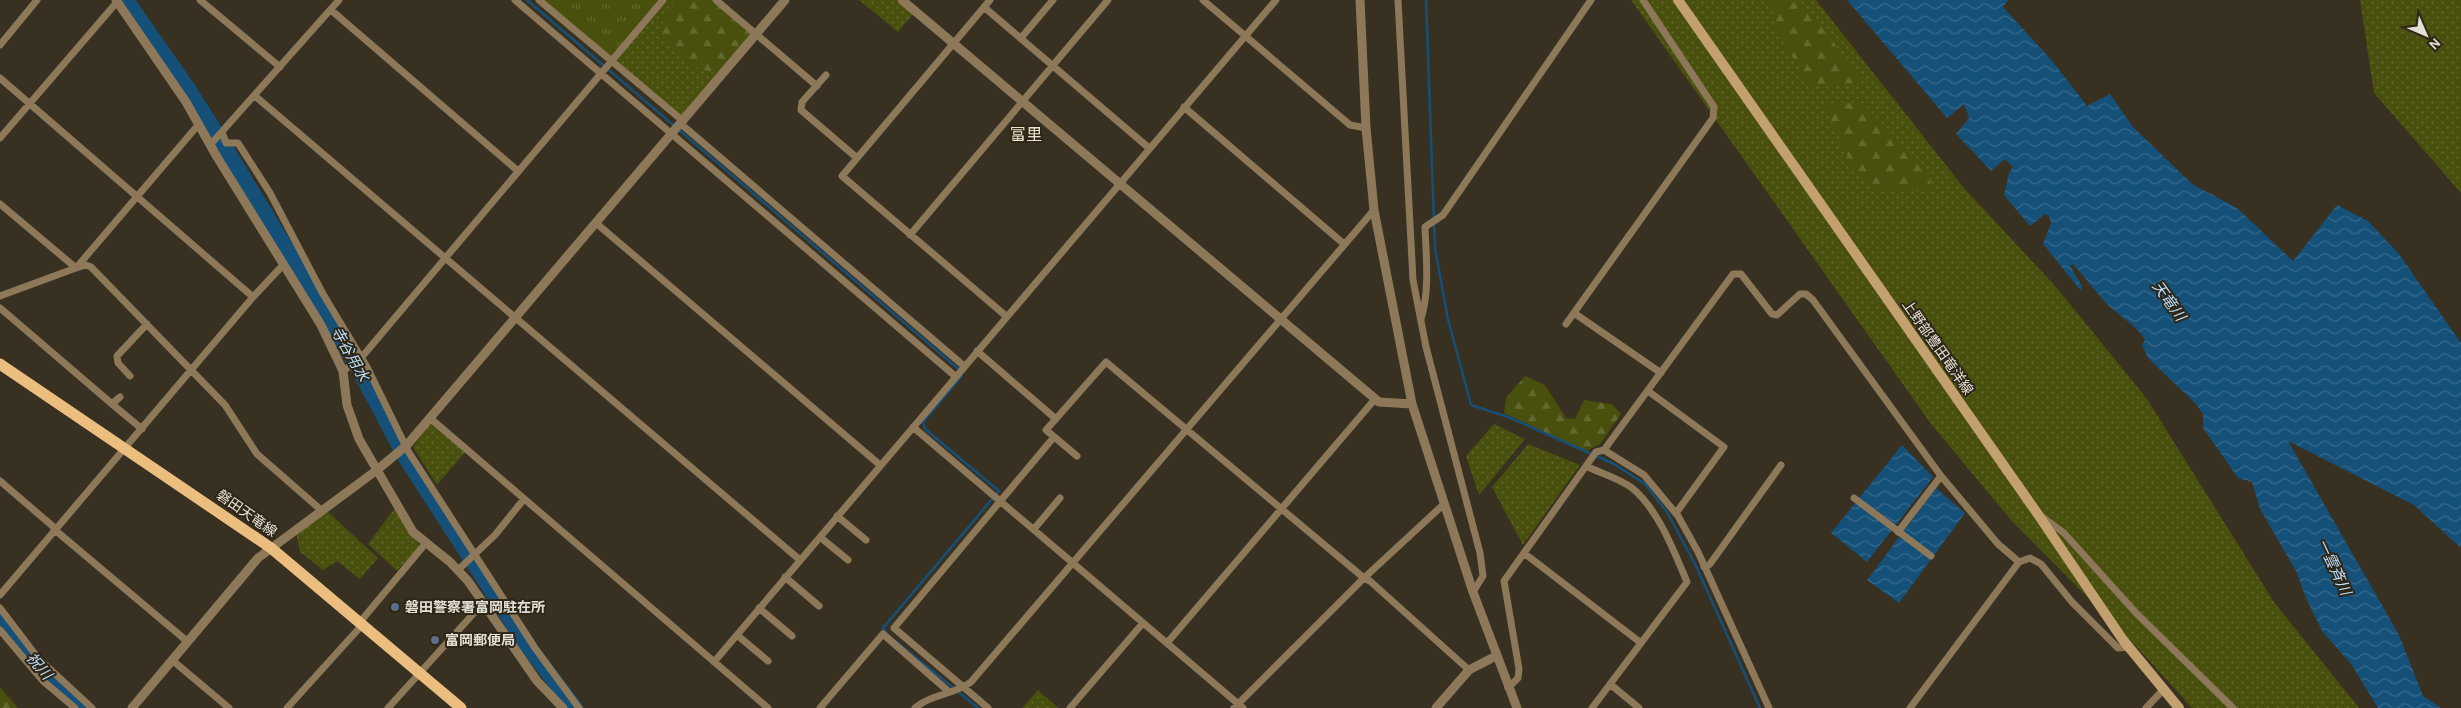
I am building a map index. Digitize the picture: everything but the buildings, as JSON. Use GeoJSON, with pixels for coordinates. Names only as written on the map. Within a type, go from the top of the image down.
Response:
{"type":"FeatureCollection","features":[{"type":"Feature","properties":{"kind":"main road","name":"上野部豊田竜洋線"},"geometry":{"type":"LineString","coordinates":[[1678,0],[2129,647],[2179,708]]}},
{"type":"Feature","properties":{"kind":"main road","name":"磐田天竜線"},"geometry":{"type":"LineString","coordinates":[[0,364],[271,548],[461,708]]}},
{"type":"Feature","properties":{"kind":"street"},"geometry":{"type":"LineString","coordinates":[[0,44],[37,0]]}},
{"type":"Feature","properties":{"kind":"street"},"geometry":{"type":"LineString","coordinates":[[200,0],[280,67]]}},
{"type":"Feature","properties":{"kind":"street"},"geometry":{"type":"LineString","coordinates":[[210,145],[339,0]]}},
{"type":"Feature","properties":{"kind":"street"},"geometry":{"type":"LineString","coordinates":[[515,0],[602,72],[955,376]]}},
{"type":"Feature","properties":{"kind":"street"},"geometry":{"type":"LineString","coordinates":[[539,0],[964,366]]}},
{"type":"Feature","properties":{"kind":"street"},"geometry":{"type":"LineString","coordinates":[[343,371],[357,361],[663,0]]}},
{"type":"Feature","properties":{"kind":"street"},"geometry":{"type":"LineString","coordinates":[[716,0],[817,86]]}},
{"type":"Feature","properties":{"kind":"street"},"geometry":{"type":"LineString","coordinates":[[132,708],[258,558],[320,510],[377,470],[406,445],[785,0]]}},
{"type":"Feature","properties":{"kind":"street"},"geometry":{"type":"LineString","coordinates":[[902,0],[1278,320],[1378,402],[1412,404]]}},
{"type":"Feature","properties":{"kind":"street"},"geometry":{"type":"LineString","coordinates":[[990,0],[842,176],[1006,316]]}},
{"type":"Feature","properties":{"kind":"street"},"geometry":{"type":"LineString","coordinates":[[1021,38],[1053,0]]}},
{"type":"Feature","properties":{"kind":"street"},"geometry":{"type":"LineString","coordinates":[[910,235],[1108,0]]}},
{"type":"Feature","properties":{"kind":"street"},"geometry":{"type":"LineString","coordinates":[[1203,0],[1350,125],[1366,128]]}},
{"type":"Feature","properties":{"kind":"street"},"geometry":{"type":"LineString","coordinates":[[714,662],[1276,0]]}},
{"type":"Feature","properties":{"kind":"street"},"geometry":{"type":"LineString","coordinates":[[1360,0],[1366,128],[1374,210],[1412,404],[1473,592],[1517,708]]}},
{"type":"Feature","properties":{"kind":"street"},"geometry":{"type":"LineString","coordinates":[[1398,0],[1408,208],[1414,280],[1426,348],[1480,553],[1483,576],[1473,592]]}},
{"type":"Feature","properties":{"kind":"street"},"geometry":{"type":"LineString","coordinates":[[1421,320],[1424,309],[1426,280],[1425,227],[1443,214],[1591,0]]}},
{"type":"Feature","properties":{"kind":"street"},"geometry":{"type":"LineString","coordinates":[[1566,324],[1713,118],[1714,107],[1643,0]]}},
{"type":"Feature","properties":{"kind":"street"},"geometry":{"type":"LineString","coordinates":[[0,138],[116,1],[186,102],[210,145],[326,334],[343,371],[350,414],[359,439],[413,532],[458,570],[537,681],[563,708]]}},
{"type":"Feature","properties":{"kind":"street"},"geometry":{"type":"LineString","coordinates":[[984,7],[1149,148]]}},
{"type":"Feature","properties":{"kind":"street"},"geometry":{"type":"LineString","coordinates":[[331,10],[518,171]]}},
{"type":"Feature","properties":{"kind":"street"},"geometry":{"type":"LineString","coordinates":[[826,75],[802,102],[801,110],[857,158]]}},
{"type":"Feature","properties":{"kind":"street"},"geometry":{"type":"LineString","coordinates":[[0,78],[138,195],[253,298]]}},
{"type":"Feature","properties":{"kind":"street"},"geometry":{"type":"LineString","coordinates":[[255,96],[800,560]]}},
{"type":"Feature","properties":{"kind":"street"},"geometry":{"type":"LineString","coordinates":[[1184,107],[1344,244]]}},
{"type":"Feature","properties":{"kind":"street"},"geometry":{"type":"LineString","coordinates":[[76,268],[198,124]]}},
{"type":"Feature","properties":{"kind":"street"},"geometry":{"type":"LineString","coordinates":[[222,132],[226,143],[238,143],[270,193],[357,361],[367,367],[406,445],[535,648],[578,708]]}},
{"type":"Feature","properties":{"kind":"street"},"geometry":{"type":"LineString","coordinates":[[0,204],[76,268]]}},
{"type":"Feature","properties":{"kind":"street"},"geometry":{"type":"LineString","coordinates":[[915,708],[922,702],[948,691],[964,688],[1074,563],[1188,430],[1278,320],[1374,210]]}},
{"type":"Feature","properties":{"kind":"street"},"geometry":{"type":"LineString","coordinates":[[596,223],[880,465]]}},
{"type":"Feature","properties":{"kind":"street"},"geometry":{"type":"LineString","coordinates":[[0,595],[284,264]]}},
{"type":"Feature","properties":{"kind":"street"},"geometry":{"type":"LineString","coordinates":[[0,296],[76,268],[86,265],[91,267],[225,405],[258,454],[320,510]]}},
{"type":"Feature","properties":{"kind":"street"},"geometry":{"type":"LineString","coordinates":[[1508,688],[1518,678],[1519,669],[1504,580],[1596,452],[1604,450],[1733,274],[1740,274],[1772,314],[1777,315],[1800,294],[1806,294],[1813,300],[1942,476],[1998,544],[2019,562]]}},
{"type":"Feature","properties":{"kind":"street"},"geometry":{"type":"LineString","coordinates":[[0,308],[142,429]]}},
{"type":"Feature","properties":{"kind":"street"},"geometry":{"type":"LineString","coordinates":[[1574,312],[1661,373]]}},
{"type":"Feature","properties":{"kind":"street"},"geometry":{"type":"LineString","coordinates":[[130,376],[118,363],[117,356],[147,324]]}},
{"type":"Feature","properties":{"kind":"street"},"geometry":{"type":"LineString","coordinates":[[977,351],[1056,418]]}},
{"type":"Feature","properties":{"kind":"street"},"geometry":{"type":"LineString","coordinates":[[1076,456],[1046,430],[1106,362],[1364,578],[1370,580],[1469,670]]}},
{"type":"Feature","properties":{"kind":"street"},"geometry":{"type":"LineString","coordinates":[[1648,391],[1724,447],[1676,513]]}},
{"type":"Feature","properties":{"kind":"street"},"geometry":{"type":"LineString","coordinates":[[112,404],[120,397]]}},
{"type":"Feature","properties":{"kind":"street"},"geometry":{"type":"LineString","coordinates":[[1167,643],[1375,399]]}},
{"type":"Feature","properties":{"kind":"street"},"geometry":{"type":"LineString","coordinates":[[430,418],[768,708]]}},
{"type":"Feature","properties":{"kind":"street"},"geometry":{"type":"LineString","coordinates":[[913,426],[1143,622],[1238,707],[1364,578],[1444,504]]}},
{"type":"Feature","properties":{"kind":"street"},"geometry":{"type":"LineString","coordinates":[[988,708],[894,628],[1054,436]]}},
{"type":"Feature","properties":{"kind":"street"},"geometry":{"type":"LineString","coordinates":[[1604,450],[1644,475],[1676,513],[1704,567],[1769,708]]}},
{"type":"Feature","properties":{"kind":"street"},"geometry":{"type":"LineString","coordinates":[[1704,567],[1710,564],[1781,465]]}},
{"type":"Feature","properties":{"kind":"street"},"geometry":{"type":"LineString","coordinates":[[1586,466],[1631,487],[1644,501],[1669,539],[1687,582],[1592,708]]}},
{"type":"Feature","properties":{"kind":"street"},"geometry":{"type":"LineString","coordinates":[[1898,532],[1942,476]]}},
{"type":"Feature","properties":{"kind":"street"},"geometry":{"type":"LineString","coordinates":[[0,481],[188,642]]}},
{"type":"Feature","properties":{"kind":"street"},"geometry":{"type":"LineString","coordinates":[[1034,529],[1060,498]]}},
{"type":"Feature","properties":{"kind":"street"},"geometry":{"type":"LineString","coordinates":[[1854,498],[1931,556]]}},
{"type":"Feature","properties":{"kind":"street"},"geometry":{"type":"LineString","coordinates":[[458,570],[495,535],[524,499]]}},
{"type":"Feature","properties":{"kind":"street"},"geometry":{"type":"LineString","coordinates":[[2037,513],[2064,533],[2137,614],[2233,708]]}},
{"type":"Feature","properties":{"kind":"street"},"geometry":{"type":"LineString","coordinates":[[837,516],[866,540]]}},
{"type":"Feature","properties":{"kind":"street"},"geometry":{"type":"LineString","coordinates":[[820,536],[848,560]]}},
{"type":"Feature","properties":{"kind":"street"},"geometry":{"type":"LineString","coordinates":[[287,708],[362,623],[426,544]]}},
{"type":"Feature","properties":{"kind":"street"},"geometry":{"type":"LineString","coordinates":[[1524,553],[1641,643]]}},
{"type":"Feature","properties":{"kind":"street"},"geometry":{"type":"LineString","coordinates":[[1910,708],[2019,562],[2030,558],[2038,560],[2072,602],[2118,648],[2129,647]]}},
{"type":"Feature","properties":{"kind":"street"},"geometry":{"type":"LineString","coordinates":[[785,577],[819,606]]}},
{"type":"Feature","properties":{"kind":"street"},"geometry":{"type":"LineString","coordinates":[[388,708],[483,603]]}},
{"type":"Feature","properties":{"kind":"street"},"geometry":{"type":"LineString","coordinates":[[0,608],[38,658],[92,708]]}},
{"type":"Feature","properties":{"kind":"street"},"geometry":{"type":"LineString","coordinates":[[759,608],[792,636]]}},
{"type":"Feature","properties":{"kind":"street"},"geometry":{"type":"LineString","coordinates":[[1070,708],[1143,622]]}},
{"type":"Feature","properties":{"kind":"street"},"geometry":{"type":"LineString","coordinates":[[0,630],[43,681],[75,708]]}},
{"type":"Feature","properties":{"kind":"street"},"geometry":{"type":"LineString","coordinates":[[737,634],[768,661]]}},
{"type":"Feature","properties":{"kind":"street"},"geometry":{"type":"LineString","coordinates":[[820,708],[883,634],[948,691]]}},
{"type":"Feature","properties":{"kind":"street"},"geometry":{"type":"LineString","coordinates":[[1436,708],[1469,670],[1496,656]]}},
{"type":"Feature","properties":{"kind":"street"},"geometry":{"type":"LineString","coordinates":[[172,660],[229,708]]}},
{"type":"Feature","properties":{"kind":"street"},"geometry":{"type":"LineString","coordinates":[[1610,684],[1639,708]]}},
{"type":"Feature","properties":{"kind":"street"},"geometry":{"type":"LineString","coordinates":[[2146,708],[2163,690]]}},
{"type":"Feature","properties":{"kind":"green space"},"geometry":{"type":"Polygon","coordinates":[[[539,0],[663,0],[612,61],[539,0]]]}},
{"type":"Feature","properties":{"kind":"green space"},"geometry":{"type":"Polygon","coordinates":[[[663,0],[674,0],[659,37],[721,75],[683,121],[613,62],[663,0]]]}},
{"type":"Feature","properties":{"kind":"green space"},"geometry":{"type":"Polygon","coordinates":[[[674,0],[716,0],[756,35],[721,75],[689,65],[657,35],[674,0]]]}},
{"type":"Feature","properties":{"kind":"green space"},"geometry":{"type":"Polygon","coordinates":[[[859,0],[901,0],[915,12],[898,32],[859,0]]]}},
{"type":"Feature","properties":{"kind":"green space"},"geometry":{"type":"Polygon","coordinates":[[[1631,0],[1816,0],[1964,188],[2057,288],[2147,399],[2274,602],[2359,708],[2192,708],[2136,646],[2011,520],[1931,424],[1631,0]]]}},
{"type":"Feature","properties":{"kind":"green space"},"geometry":{"type":"Polygon","coordinates":[[[1770,0],[1799,0],[1824,29],[1862,82],[1811,87],[1779,35],[1770,0]]]}},
{"type":"Feature","properties":{"kind":"green space"},"geometry":{"type":"Polygon","coordinates":[[[2360,0],[2461,0],[2461,193],[2374,93],[2360,0]]]}},
{"type":"Feature","properties":{"kind":"green space"},"geometry":{"type":"Polygon","coordinates":[[[1823,103],[1863,103],[1931,175],[1929,191],[1871,188],[1854,170],[1823,103]]]}},
{"type":"Feature","properties":{"kind":"green space"},"geometry":{"type":"Polygon","coordinates":[[[1525,376],[1545,385],[1566,418],[1575,419],[1584,400],[1612,404],[1621,414],[1600,444],[1586,451],[1504,413],[1506,398],[1525,376]]]}},
{"type":"Feature","properties":{"kind":"green space"},"geometry":{"type":"Polygon","coordinates":[[[432,421],[467,450],[437,485],[413,447],[432,421]]]}},
{"type":"Feature","properties":{"kind":"green space"},"geometry":{"type":"Polygon","coordinates":[[[1494,424],[1525,439],[1479,495],[1466,456],[1494,424]]]}},
{"type":"Feature","properties":{"kind":"green space"},"geometry":{"type":"Polygon","coordinates":[[[1528,444],[1580,465],[1523,545],[1492,487],[1528,444]]]}},
{"type":"Feature","properties":{"kind":"green space"},"geometry":{"type":"Polygon","coordinates":[[[395,508],[420,546],[397,571],[368,544],[395,508]]]}},
{"type":"Feature","properties":{"kind":"green space"},"geometry":{"type":"Polygon","coordinates":[[[326,510],[378,558],[360,579],[337,561],[323,570],[300,552],[296,532],[326,510]]]}},
{"type":"Feature","properties":{"kind":"green space"},"geometry":{"type":"Polygon","coordinates":[[[0,687],[18,708],[0,708],[0,687]]]}},
{"type":"Feature","properties":{"kind":"green space"},"geometry":{"type":"Polygon","coordinates":[[[1038,690],[1058,708],[1022,708],[1038,690]]]}},
{"type":"Feature","properties":{"kind":"water"},"geometry":{"type":"Polygon","coordinates":[[[1847,0],[2008,0],[2003,7],[2054,63],[2087,106],[2110,94],[2133,127],[2192,184],[2237,208],[2293,261],[2337,205],[2368,221],[2399,254],[2461,343],[2461,548],[2414,505],[2288,441],[2399,635],[2423,696],[2441,708],[2378,708],[2351,664],[2322,631],[2306,598],[2296,571],[2260,509],[2252,482],[2238,478],[2203,428],[2203,414],[2197,405],[2148,358],[2142,345],[2145,339],[2136,329],[2104,301],[2073,264],[2070,266],[2082,286],[2081,291],[2043,244],[2051,223],[2049,216],[2045,214],[2030,226],[2004,195],[2009,173],[2013,167],[2005,159],[1991,171],[1956,134],[1969,118],[1964,104],[1947,118],[1847,0]]]}},
{"type":"Feature","properties":{"kind":"water"},"geometry":{"type":"Polygon","coordinates":[[[1902,445],[1933,477],[1867,562],[1831,533],[1902,445]]]}},
{"type":"Feature","properties":{"kind":"water"},"geometry":{"type":"Polygon","coordinates":[[[1936,488],[1965,513],[1899,603],[1867,580],[1936,488]]]}},
{"type":"Feature","properties":{"kind":"waterway","name":"寺谷用水"},"geometry":{"type":"LineString","coordinates":[[126,0],[188,89],[227,151],[359,369],[406,458],[527,645],[575,708]]}},
{"type":"Feature","properties":{"kind":"waterway"},"geometry":{"type":"LineString","coordinates":[[527,0],[962,372],[961,377],[923,422],[925,429],[999,491],[883,628],[886,633]]}},
{"type":"Feature","properties":{"kind":"waterway"},"geometry":{"type":"LineString","coordinates":[[1426,0],[1435,249],[1448,319],[1471,405],[1508,417],[1614,464],[1645,484],[1667,512],[1696,566],[1760,708]]}},
{"type":"Feature","properties":{"kind":"waterway","name":"祝川"},"geometry":{"type":"LineString","coordinates":[[0,619],[47,677],[83,708]]}},
{"type":"Feature","properties":{"kind":"waterway"},"geometry":{"type":"LineString","coordinates":[[894,640],[978,708]]}},
{"type":"Feature","properties":{"kind":"place","name":"磐田警察署富岡駐在所"},"geometry":{"type":"Point","coordinates":[395,607]}},
{"type":"Feature","properties":{"kind":"place","name":"富岡郵便局"},"geometry":{"type":"Point","coordinates":[435,640]}},
{"type":"Feature","properties":{"kind":"district","name":"富里"},"geometry":{"type":"Point","coordinates":[1026,134]}},
{"type":"Feature","properties":{"kind":"water label","name":"天竜川"},"geometry":{"type":"Point","coordinates":[2169,301]}},
{"type":"Feature","properties":{"kind":"water label","name":"一雲斉川"},"geometry":{"type":"Point","coordinates":[2334,567]}}]}
